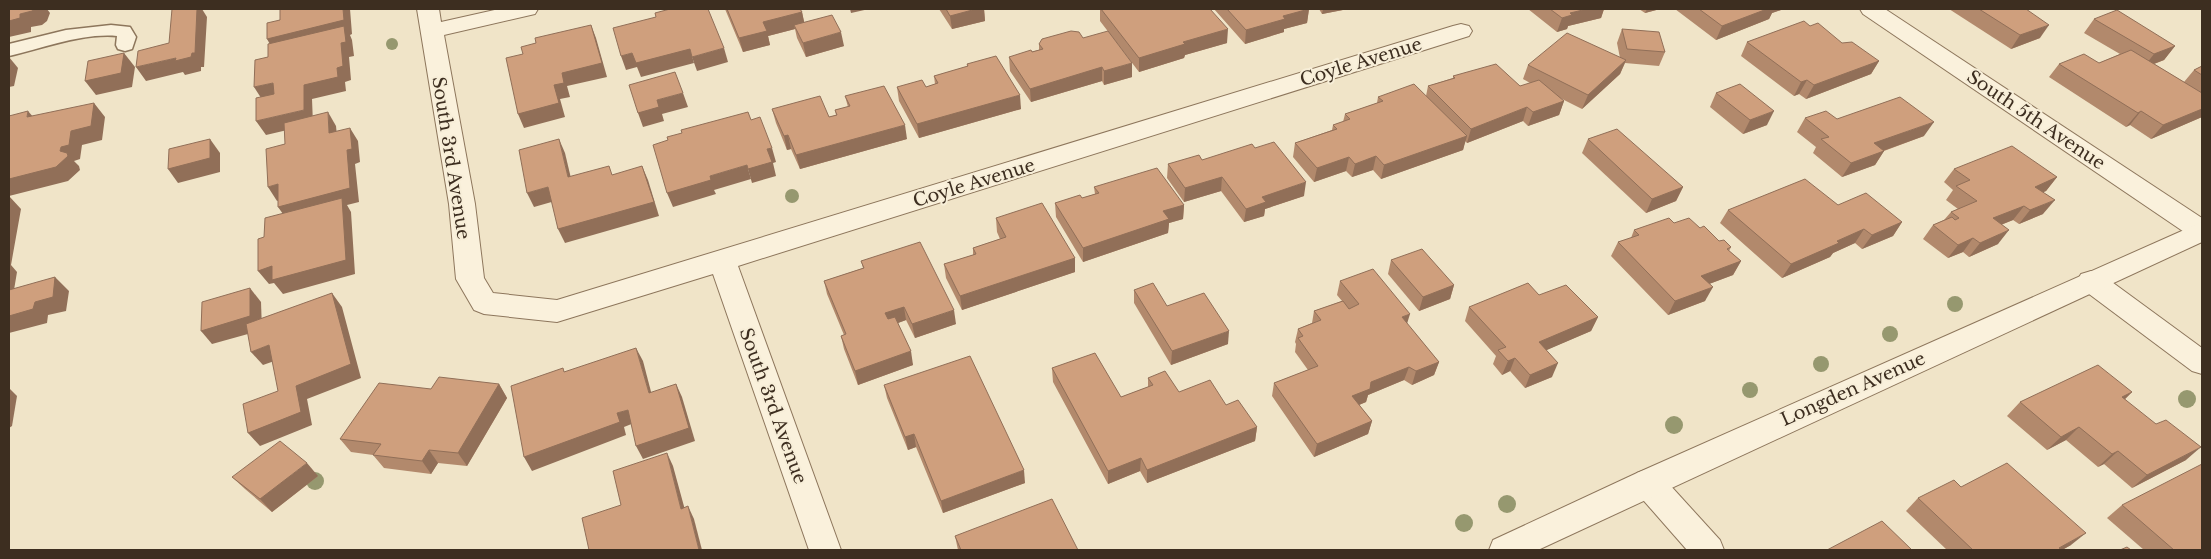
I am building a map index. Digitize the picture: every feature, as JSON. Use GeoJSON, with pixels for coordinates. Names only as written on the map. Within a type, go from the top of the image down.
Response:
{"type":"FeatureCollection","features":[{"type":"Feature","properties":{"kind":"street"},"geometry":{"type":"LineString","coordinates":[[430,20],[527,9]]}},
{"type":"Feature","properties":{"kind":"street","name":"South 5th Avenue"},"geometry":{"type":"LineString","coordinates":[[1871,9],[2202,231]]}},
{"type":"Feature","properties":{"kind":"street","name":"South 3rd Avenue"},"geometry":{"type":"LineString","coordinates":[[430,20],[462,204],[470,279],[484,303]]}},
{"type":"Feature","properties":{"kind":"street","name":"Coyle Avenue"},"geometry":{"type":"LineString","coordinates":[[484,303],[557,311],[724,261],[1461,31]]}},
{"type":"Feature","properties":{"kind":"street","name":"Longden Avenue"},"geometry":{"type":"LineString","coordinates":[[1505,550],[2202,231]]}},
{"type":"Feature","properties":{"kind":"street","name":"South 3rd Avenue"},"geometry":{"type":"LineString","coordinates":[[724,261],[732,293],[825,550]]}},
{"type":"Feature","properties":{"kind":"street"},"geometry":{"type":"LineString","coordinates":[[2091,282],[2202,364]]}},
{"type":"Feature","properties":{"kind":"street"},"geometry":{"type":"LineString","coordinates":[[1648,483],[1708,550]]}},
{"type":"Feature","properties":{"kind":"lane"},"geometry":{"type":"LineString","coordinates":[[9,50],[114,29],[124,31],[127,37],[126,45]]}},
{"type":"Feature","properties":{"kind":"building"},"geometry":{"type":"Polygon","coordinates":[[[9,9],[35,9],[20,14],[20,18],[9,21],[9,9]]]}},
{"type":"Feature","properties":{"kind":"building"},"geometry":{"type":"Polygon","coordinates":[[[172,9],[197,9],[195,53],[192,53],[191,57],[175,61],[176,58],[136,67],[138,51],[169,43],[172,9]]]}},
{"type":"Feature","properties":{"kind":"building"},"geometry":{"type":"Polygon","coordinates":[[[280,9],[343,9],[344,20],[267,39],[267,23],[280,20],[280,9]]]}},
{"type":"Feature","properties":{"kind":"building"},"geometry":{"type":"Polygon","coordinates":[[[670,9],[708,9],[724,48],[692,57],[690,49],[636,63],[632,53],[621,56],[613,28],[656,17],[655,13],[670,9]]]}},
{"type":"Feature","properties":{"kind":"building"},"geometry":{"type":"Polygon","coordinates":[[[727,9],[800,9],[802,12],[763,22],[767,31],[739,38],[727,9]]]}},
{"type":"Feature","properties":{"kind":"building"},"geometry":{"type":"Polygon","coordinates":[[[946,9],[976,9],[950,16],[946,9]]]}},
{"type":"Feature","properties":{"kind":"building"},"geometry":{"type":"Polygon","coordinates":[[[1101,9],[1210,9],[1228,29],[1183,42],[1185,44],[1139,58],[1101,9]]]}},
{"type":"Feature","properties":{"kind":"building"},"geometry":{"type":"Polygon","coordinates":[[[1227,9],[1309,9],[1283,16],[1285,19],[1246,30],[1227,9]]]}},
{"type":"Feature","properties":{"kind":"building"},"geometry":{"type":"Polygon","coordinates":[[[1550,9],[1587,9],[1570,13],[1572,15],[1562,18],[1550,9]]]}},
{"type":"Feature","properties":{"kind":"building"},"geometry":{"type":"Polygon","coordinates":[[[1699,9],[1767,9],[1722,26],[1699,9]]]}},
{"type":"Feature","properties":{"kind":"building"},"geometry":{"type":"Polygon","coordinates":[[[1979,9],[2026,9],[2049,25],[2020,35],[1979,9]]]}},
{"type":"Feature","properties":{"kind":"building"},"geometry":{"type":"Polygon","coordinates":[[[2117,10],[2175,46],[2154,54],[2094,19],[2117,10]]]}},
{"type":"Feature","properties":{"kind":"building"},"geometry":{"type":"Polygon","coordinates":[[[832,15],[841,32],[803,43],[794,25],[832,15]]]}},
{"type":"Feature","properties":{"kind":"building"},"geometry":{"type":"Polygon","coordinates":[[[1804,21],[1810,26],[1818,23],[1842,43],[1852,42],[1879,61],[1814,85],[1807,80],[1801,82],[1747,42],[1804,21]]]}},
{"type":"Feature","properties":{"kind":"building"},"geometry":{"type":"Polygon","coordinates":[[[591,25],[602,63],[562,73],[564,83],[554,85],[559,103],[518,114],[506,58],[523,54],[521,47],[536,43],[535,38],[591,25]]]}},
{"type":"Feature","properties":{"kind":"building"},"geometry":{"type":"Polygon","coordinates":[[[344,26],[346,42],[341,43],[343,66],[337,68],[338,77],[304,85],[304,110],[256,121],[256,98],[274,94],[273,83],[254,87],[255,60],[268,57],[268,44],[344,26]]]}},
{"type":"Feature","properties":{"kind":"building"},"geometry":{"type":"Polygon","coordinates":[[[1622,29],[1659,32],[1665,52],[1627,49],[1622,29]]]}},
{"type":"Feature","properties":{"kind":"building"},"geometry":{"type":"Polygon","coordinates":[[[1071,31],[1079,32],[1083,38],[1108,31],[1132,63],[1104,71],[1102,67],[1030,89],[1009,57],[1031,50],[1032,52],[1043,49],[1039,44],[1042,39],[1071,31]]]}},
{"type":"Feature","properties":{"kind":"building"},"geometry":{"type":"Polygon","coordinates":[[[1567,33],[1626,60],[1588,95],[1528,65],[1567,33]]]}},
{"type":"Feature","properties":{"kind":"building"},"geometry":{"type":"Polygon","coordinates":[[[2131,50],[2202,93],[2202,109],[2163,125],[2141,111],[2138,113],[2059,64],[2084,54],[2099,63],[2131,50]]]}},
{"type":"Feature","properties":{"kind":"building"},"geometry":{"type":"Polygon","coordinates":[[[124,53],[121,73],[85,81],[88,61],[124,53]]]}},
{"type":"Feature","properties":{"kind":"building"},"geometry":{"type":"Polygon","coordinates":[[[996,56],[1020,95],[917,124],[897,87],[922,80],[926,87],[938,83],[934,76],[996,56]]]}},
{"type":"Feature","properties":{"kind":"building"},"geometry":{"type":"Polygon","coordinates":[[[1496,64],[1520,86],[1539,80],[1564,101],[1533,112],[1527,107],[1471,129],[1428,86],[1455,78],[1453,76],[1496,64]]]}},
{"type":"Feature","properties":{"kind":"building"},"geometry":{"type":"Polygon","coordinates":[[[2202,66],[2202,75],[2194,70],[2202,66]]]}},
{"type":"Feature","properties":{"kind":"building"},"geometry":{"type":"Polygon","coordinates":[[[675,72],[683,93],[657,100],[659,107],[638,113],[629,85],[675,72]]]}},
{"type":"Feature","properties":{"kind":"building"},"geometry":{"type":"Polygon","coordinates":[[[1414,84],[1467,136],[1384,165],[1376,156],[1355,164],[1349,157],[1317,168],[1295,143],[1337,129],[1333,125],[1350,119],[1345,114],[1383,101],[1378,97],[1414,84]]]}},
{"type":"Feature","properties":{"kind":"building"},"geometry":{"type":"Polygon","coordinates":[[[1740,84],[1774,111],[1750,120],[1716,93],[1740,84]]]}},
{"type":"Feature","properties":{"kind":"building"},"geometry":{"type":"Polygon","coordinates":[[[884,86],[905,125],[796,155],[788,135],[784,136],[772,109],[820,96],[829,117],[837,115],[835,110],[850,106],[845,96],[884,86]]]}},
{"type":"Feature","properties":{"kind":"building"},"geometry":{"type":"Polygon","coordinates":[[[1900,97],[1934,122],[1874,143],[1884,151],[1851,163],[1821,139],[1829,137],[1805,118],[1826,111],[1837,119],[1900,97]]]}},
{"type":"Feature","properties":{"kind":"building"},"geometry":{"type":"Polygon","coordinates":[[[94,103],[91,126],[71,131],[69,145],[61,147],[60,151],[67,153],[68,156],[56,167],[9,179],[9,116],[28,111],[27,117],[94,103]]]}},
{"type":"Feature","properties":{"kind":"building"},"geometry":{"type":"Polygon","coordinates":[[[328,112],[329,133],[350,128],[352,149],[347,150],[350,188],[278,207],[278,184],[268,187],[266,149],[285,144],[284,123],[328,112]]]}},
{"type":"Feature","properties":{"kind":"building"},"geometry":{"type":"Polygon","coordinates":[[[748,112],[751,120],[760,117],[772,148],[767,149],[772,162],[748,169],[747,165],[710,176],[711,180],[667,193],[653,145],[668,140],[667,137],[682,133],[681,130],[748,112]]]}},
{"type":"Feature","properties":{"kind":"building"},"geometry":{"type":"Polygon","coordinates":[[[1617,129],[1683,187],[1652,199],[1588,139],[1617,129]]]}},
{"type":"Feature","properties":{"kind":"building"},"geometry":{"type":"Polygon","coordinates":[[[210,139],[210,158],[168,169],[169,149],[210,139]]]}},
{"type":"Feature","properties":{"kind":"building"},"geometry":{"type":"Polygon","coordinates":[[[559,139],[568,177],[609,166],[612,175],[642,166],[654,202],[558,229],[548,187],[527,193],[519,150],[559,139]]]}},
{"type":"Feature","properties":{"kind":"building"},"geometry":{"type":"Polygon","coordinates":[[[1274,142],[1306,182],[1262,197],[1266,202],[1246,209],[1222,177],[1185,188],[1168,164],[1199,155],[1202,160],[1252,144],[1255,148],[1274,142]]]}},
{"type":"Feature","properties":{"kind":"building"},"geometry":{"type":"Polygon","coordinates":[[[2012,146],[2057,177],[2035,187],[2055,200],[2030,210],[2024,206],[1993,218],[2009,230],[1980,243],[1973,238],[1958,245],[1933,225],[1952,217],[1955,220],[1959,218],[1951,212],[1977,201],[1956,186],[1970,180],[1954,169],[2012,146]]]}},
{"type":"Feature","properties":{"kind":"building"},"geometry":{"type":"Polygon","coordinates":[[[1157,168],[1184,205],[1163,211],[1169,219],[1083,248],[1055,203],[1080,195],[1082,198],[1099,193],[1094,187],[1157,168]]]}},
{"type":"Feature","properties":{"kind":"building"},"geometry":{"type":"Polygon","coordinates":[[[1805,179],[1838,205],[1866,193],[1902,222],[1872,235],[1864,229],[1837,241],[1839,243],[1791,264],[1728,210],[1805,179]]]}},
{"type":"Feature","properties":{"kind":"building"},"geometry":{"type":"Polygon","coordinates":[[[342,198],[346,260],[272,280],[272,266],[258,271],[258,239],[264,237],[265,218],[342,198]]]}},
{"type":"Feature","properties":{"kind":"building"},"geometry":{"type":"Polygon","coordinates":[[[1042,203],[1075,258],[960,296],[944,264],[976,254],[973,248],[1006,237],[996,218],[1042,203]]]}},
{"type":"Feature","properties":{"kind":"building"},"geometry":{"type":"Polygon","coordinates":[[[1669,218],[1674,223],[1689,218],[1700,228],[1704,226],[1719,241],[1724,240],[1731,247],[1727,249],[1741,261],[1701,276],[1713,287],[1675,301],[1618,242],[1639,235],[1634,230],[1669,218]]]}},
{"type":"Feature","properties":{"kind":"building"},"geometry":{"type":"Polygon","coordinates":[[[920,242],[954,310],[912,324],[904,307],[885,313],[888,319],[895,317],[911,351],[855,371],[841,336],[846,334],[824,281],[864,268],[861,261],[920,242]]]}},
{"type":"Feature","properties":{"kind":"building"},"geometry":{"type":"Polygon","coordinates":[[[1422,249],[1454,285],[1423,297],[1391,260],[1422,249]]]}},
{"type":"Feature","properties":{"kind":"building"},"geometry":{"type":"Polygon","coordinates":[[[1373,269],[1410,314],[1402,317],[1439,362],[1416,371],[1409,367],[1371,382],[1370,389],[1352,396],[1372,421],[1317,444],[1274,383],[1318,366],[1298,338],[1303,336],[1298,329],[1321,320],[1314,311],[1343,301],[1349,309],[1359,304],[1340,281],[1373,269]]]}},
{"type":"Feature","properties":{"kind":"building"},"geometry":{"type":"Polygon","coordinates":[[[55,277],[53,297],[35,302],[33,309],[9,316],[9,290],[55,277]]]}},
{"type":"Feature","properties":{"kind":"building"},"geometry":{"type":"Polygon","coordinates":[[[1153,283],[1167,306],[1204,293],[1229,331],[1172,351],[1134,290],[1153,283]]]}},
{"type":"Feature","properties":{"kind":"building"},"geometry":{"type":"Polygon","coordinates":[[[1528,283],[1539,295],[1566,285],[1598,317],[1539,342],[1558,363],[1530,375],[1515,358],[1508,361],[1498,350],[1506,347],[1469,307],[1528,283]]]}},
{"type":"Feature","properties":{"kind":"building"},"geometry":{"type":"Polygon","coordinates":[[[250,288],[250,316],[201,331],[202,302],[250,288]]]}},
{"type":"Feature","properties":{"kind":"building"},"geometry":{"type":"Polygon","coordinates":[[[332,293],[351,364],[296,386],[301,412],[248,433],[243,404],[278,391],[269,345],[251,352],[246,324],[332,293]]]}},
{"type":"Feature","properties":{"kind":"building"},"geometry":{"type":"Polygon","coordinates":[[[636,348],[649,393],[676,384],[689,428],[636,446],[628,410],[617,413],[620,422],[524,457],[511,386],[563,368],[564,372],[636,348]]]}},
{"type":"Feature","properties":{"kind":"building"},"geometry":{"type":"Polygon","coordinates":[[[1095,353],[1121,397],[1153,385],[1148,378],[1165,371],[1179,392],[1210,380],[1226,405],[1238,400],[1257,427],[1147,470],[1141,458],[1108,471],[1052,368],[1095,353]]]}},
{"type":"Feature","properties":{"kind":"building"},"geometry":{"type":"Polygon","coordinates":[[[970,356],[1024,470],[941,501],[914,434],[905,437],[884,385],[970,356]]]}},
{"type":"Feature","properties":{"kind":"building"},"geometry":{"type":"Polygon","coordinates":[[[2098,365],[2132,392],[2122,397],[2156,424],[2166,420],[2201,447],[2147,475],[2118,451],[2112,454],[2079,427],[2061,437],[2020,402],[2098,365]]]}},
{"type":"Feature","properties":{"kind":"building"},"geometry":{"type":"Polygon","coordinates":[[[439,377],[499,384],[458,453],[429,450],[422,461],[373,455],[381,444],[340,439],[379,383],[431,389],[439,377]]]}},
{"type":"Feature","properties":{"kind":"building"},"geometry":{"type":"Polygon","coordinates":[[[280,441],[307,463],[260,499],[232,477],[280,441]]]}},
{"type":"Feature","properties":{"kind":"building"},"geometry":{"type":"Polygon","coordinates":[[[667,453],[681,509],[688,506],[699,550],[589,550],[582,518],[621,505],[613,471],[667,453]]]}},
{"type":"Feature","properties":{"kind":"building"},"geometry":{"type":"Polygon","coordinates":[[[2007,463],[2086,533],[2059,548],[2062,550],[1973,550],[1918,498],[1954,480],[1961,487],[2007,463]]]}},
{"type":"Feature","properties":{"kind":"building"},"geometry":{"type":"Polygon","coordinates":[[[2202,464],[2202,550],[2174,550],[2122,505],[2202,464]]]}},
{"type":"Feature","properties":{"kind":"building"},"geometry":{"type":"Polygon","coordinates":[[[1052,499],[1078,550],[961,550],[955,536],[1052,499]]]}},
{"type":"Feature","properties":{"kind":"building"},"geometry":{"type":"Polygon","coordinates":[[[1882,521],[1912,550],[1827,550],[1882,521]]]}},
{"type":"Feature","properties":{"kind":"building"},"geometry":{"type":"Polygon","coordinates":[[[2127,547],[2131,550],[2120,550],[2127,547]]]}}]}
